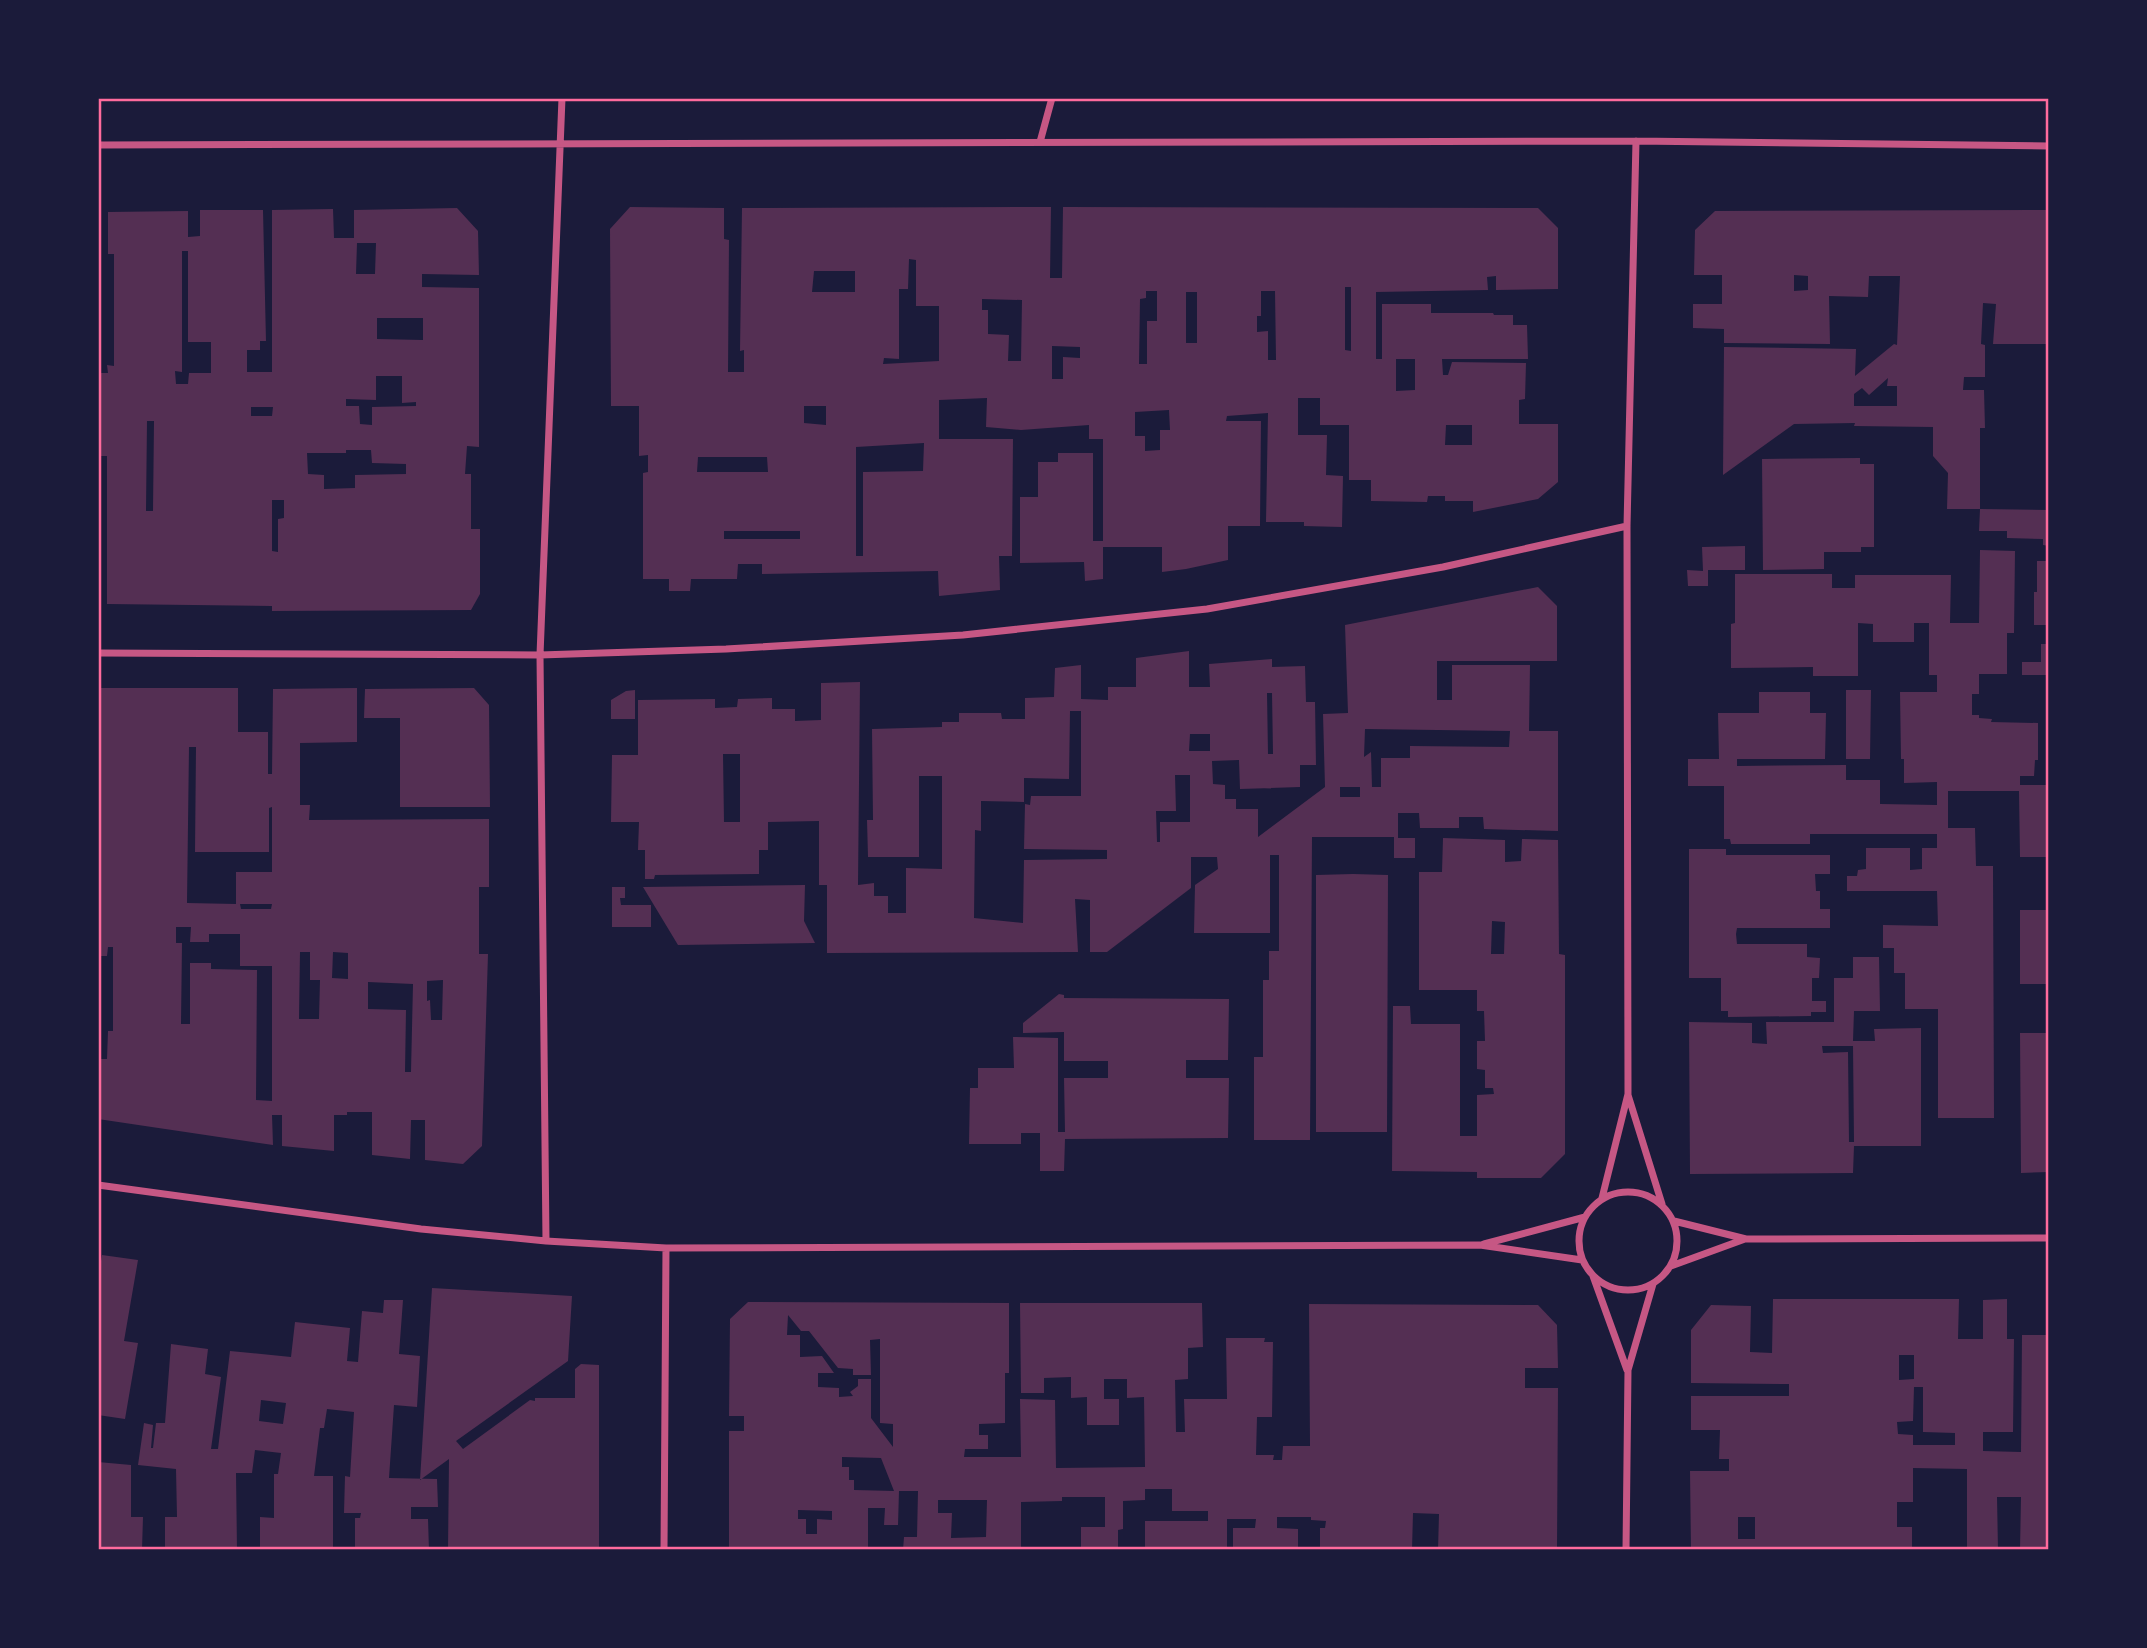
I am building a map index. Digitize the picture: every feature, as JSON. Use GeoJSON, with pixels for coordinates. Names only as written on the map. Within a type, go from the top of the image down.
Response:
{"type":"FeatureCollection","features":[{"type":"Feature","properties":{"kind":"street"},"geometry":{"type":"LineString","coordinates":[[546,1241],[540,655],[562,98]]}},
{"type":"Feature","properties":{"kind":"street"},"geometry":{"type":"LineString","coordinates":[[1040,142],[1052,98]]}},
{"type":"Feature","properties":{"kind":"street"},"geometry":{"type":"LineString","coordinates":[[98,145],[1636,141],[2049,146]]}},
{"type":"Feature","properties":{"kind":"street"},"geometry":{"type":"LineString","coordinates":[[1628,1370],[1593,1276],[1582,1260],[1578,1238],[1585,1217],[1602,1198],[1628,1094],[1627,526],[1636,141]]}},
{"type":"Feature","properties":{"kind":"street"},"geometry":{"type":"LineString","coordinates":[[98,653],[540,655],[726,649],[963,635],[1207,609],[1443,566],[1627,526]]}},
{"type":"Feature","properties":{"kind":"street"},"geometry":{"type":"LineString","coordinates":[[1628,1094],[1662,1205],[1674,1221],[1677,1243],[1671,1266]]}},
{"type":"Feature","properties":{"kind":"street"},"geometry":{"type":"LineString","coordinates":[[98,1185],[421,1229],[546,1241],[666,1248],[1480,1245],[1582,1260]]}},
{"type":"Feature","properties":{"kind":"street"},"geometry":{"type":"LineString","coordinates":[[1602,1198],[1623,1191],[1634,1192],[1645,1194],[1662,1205]]}},
{"type":"Feature","properties":{"kind":"street"},"geometry":{"type":"LineString","coordinates":[[1480,1245],[1585,1217]]}},
{"type":"Feature","properties":{"kind":"street"},"geometry":{"type":"LineString","coordinates":[[1674,1221],[1746,1239],[2049,1238]]}},
{"type":"Feature","properties":{"kind":"street"},"geometry":{"type":"LineString","coordinates":[[1626,1550],[1628,1370],[1653,1284],[1671,1266],[1746,1239]]}},
{"type":"Feature","properties":{"kind":"street"},"geometry":{"type":"LineString","coordinates":[[664,1550],[666,1248]]}},
{"type":"Feature","properties":{"kind":"street"},"geometry":{"type":"LineString","coordinates":[[1593,1276],[1611,1287],[1632,1290],[1653,1284]]}},
{"type":"Feature","properties":{"kind":"building"},"geometry":{"type":"Polygon","coordinates":[[[630,207],[724,208],[724,239],[729,240],[728,372],[744,372],[744,350],[740,351],[742,208],[1051,207],[1050,278],[1062,278],[1063,207],[1538,208],[1558,228],[1558,289],[1496,290],[1496,276],[1487,277],[1488,290],[1376,292],[1376,359],[1382,359],[1382,304],[1431,304],[1431,313],[1513,315],[1513,325],[1527,325],[1528,359],[1442,359],[1443,375],[1448,375],[1452,362],[1526,363],[1525,399],[1519,400],[1519,424],[1558,424],[1558,482],[1538,499],[1473,512],[1473,501],[1445,501],[1445,496],[1428,496],[1427,502],[1371,501],[1371,480],[1349,480],[1349,425],[1320,425],[1320,398],[1298,398],[1298,435],[1327,435],[1326,475],[1343,476],[1342,527],[1304,526],[1304,522],[1266,522],[1268,413],[1227,416],[1226,421],[1261,421],[1260,526],[1228,526],[1228,560],[1186,569],[1162,572],[1162,547],[1103,547],[1103,579],[1085,581],[1084,562],[1020,563],[1020,497],[1038,497],[1038,462],[1058,462],[1058,453],[1093,453],[1093,541],[1103,541],[1103,439],[1089,439],[1089,425],[1021,430],[986,427],[987,398],[939,400],[939,439],[1013,439],[1012,556],[999,556],[1000,590],[939,596],[938,571],[762,574],[762,564],[738,564],[737,579],[691,579],[690,591],[669,591],[669,579],[643,579],[643,473],[648,472],[648,455],[639,456],[639,406],[611,406],[610,229],[630,207]],[[909,259],[908,289],[899,289],[899,359],[884,358],[883,364],[939,361],[939,306],[916,306],[916,260],[909,259]],[[814,271],[812,292],[855,292],[855,271],[814,271]],[[1345,287],[1345,350],[1351,351],[1351,287],[1345,287]],[[1146,291],[1146,298],[1140,299],[1139,364],[1147,364],[1147,321],[1157,321],[1157,291],[1146,291]],[[1261,291],[1261,316],[1257,316],[1257,332],[1268,331],[1268,360],[1276,360],[1275,291],[1261,291]],[[1186,292],[1186,343],[1197,343],[1197,292],[1186,292]],[[982,299],[982,310],[988,310],[988,334],[1009,335],[1008,361],[1021,361],[1022,300],[982,299]],[[1052,346],[1052,379],[1063,379],[1063,357],[1080,358],[1080,347],[1052,346]],[[1396,359],[1396,391],[1415,390],[1415,359],[1396,359]],[[804,406],[804,423],[826,425],[826,406],[804,406]],[[1169,410],[1135,412],[1135,436],[1145,436],[1145,451],[1160,450],[1160,430],[1170,430],[1169,410]],[[1446,425],[1445,445],[1472,445],[1472,425],[1446,425]],[[924,443],[856,447],[856,556],[863,556],[863,472],[923,471],[924,443]],[[698,457],[697,472],[768,472],[767,457],[698,457]],[[724,531],[724,539],[800,539],[800,531],[724,531]]]}},
{"type":"Feature","properties":{"kind":"building"},"geometry":{"type":"Polygon","coordinates":[[[457,208],[478,231],[479,275],[422,274],[422,287],[479,288],[479,447],[467,446],[465,474],[471,474],[471,529],[480,529],[480,594],[471,610],[272,611],[272,606],[107,604],[107,456],[98,456],[98,373],[108,373],[107,365],[114,366],[114,254],[108,254],[108,212],[188,211],[188,237],[200,236],[200,210],[263,210],[266,341],[260,341],[260,350],[247,350],[247,372],[272,372],[272,210],[333,209],[334,238],[354,238],[354,210],[457,208]],[[357,243],[356,274],[375,274],[376,243],[357,243]],[[182,251],[182,372],[175,371],[176,384],[188,384],[189,373],[211,373],[211,342],[188,342],[188,251],[182,251]],[[377,318],[377,339],[423,340],[423,318],[377,318]],[[376,376],[376,400],[346,399],[346,406],[359,406],[360,424],[372,425],[372,407],[416,406],[416,402],[402,403],[402,376],[376,376]],[[251,407],[251,416],[272,416],[273,407],[251,407]],[[147,421],[146,511],[153,511],[154,421],[147,421]],[[371,450],[307,453],[308,474],[324,475],[324,489],[355,488],[355,475],[406,474],[406,464],[372,463],[371,450]],[[272,500],[272,551],[278,552],[278,519],[284,518],[284,500],[272,500]]]}},
{"type":"Feature","properties":{"kind":"building"},"geometry":{"type":"Polygon","coordinates":[[[2049,210],[2049,344],[1993,344],[1996,304],[1983,303],[1981,344],[1985,345],[1985,377],[1964,377],[1963,390],[1984,390],[1985,428],[1980,428],[1980,509],[1947,509],[1948,473],[1933,456],[1933,427],[1854,426],[1855,423],[1794,424],[1723,475],[1724,347],[1856,349],[1855,376],[1894,344],[1897,345],[1900,276],[1869,276],[1868,297],[1829,296],[1830,344],[1724,343],[1724,329],[1693,328],[1693,304],[1722,304],[1722,275],[1694,275],[1695,230],[1715,211],[2049,210]],[[1794,275],[1794,291],[1808,290],[1808,276],[1794,275]],[[1888,378],[1869,395],[1862,388],[1854,394],[1854,406],[1897,406],[1897,386],[1887,386],[1888,378]]]}},
{"type":"Feature","properties":{"kind":"building"},"geometry":{"type":"Polygon","coordinates":[[[98,212],[101,212],[100,277],[98,277],[98,212]]]}},
{"type":"Feature","properties":{"kind":"building"},"geometry":{"type":"Polygon","coordinates":[[[1860,458],[1860,464],[1874,464],[1874,547],[1861,547],[1861,552],[1824,552],[1824,569],[1763,570],[1762,459],[1860,458]]]}},
{"type":"Feature","properties":{"kind":"building"},"geometry":{"type":"Polygon","coordinates":[[[1980,509],[2049,510],[2049,546],[2043,545],[2043,539],[2007,538],[2007,531],[1979,531],[1980,509]]]}},
{"type":"Feature","properties":{"kind":"building"},"geometry":{"type":"Polygon","coordinates":[[[1745,546],[1745,570],[1708,570],[1708,586],[1688,586],[1687,570],[1703,571],[1702,547],[1745,546]]]}},
{"type":"Feature","properties":{"kind":"building"},"geometry":{"type":"Polygon","coordinates":[[[1980,550],[2015,551],[2014,633],[2007,633],[2007,674],[1979,674],[1979,694],[1972,694],[1972,715],[1992,719],[1991,722],[2038,723],[2038,760],[2035,760],[2034,776],[2020,776],[2020,785],[2049,785],[2049,857],[2020,857],[2019,791],[1948,791],[1948,828],[1975,828],[1976,866],[1993,866],[1994,1118],[1938,1118],[1938,1009],[1905,1009],[1905,973],[1894,973],[1894,948],[1883,948],[1883,925],[1938,926],[1937,891],[1847,891],[1847,876],[1857,876],[1858,870],[1866,869],[1866,848],[1910,848],[1910,870],[1922,869],[1922,848],[1937,848],[1937,834],[1810,834],[1810,844],[1731,844],[1730,839],[1724,839],[1724,786],[1688,786],[1688,759],[1719,759],[1718,713],[1759,713],[1759,692],[1810,692],[1810,713],[1826,713],[1825,759],[1737,759],[1737,766],[1846,765],[1846,780],[1880,780],[1880,804],[1937,805],[1937,782],[1904,783],[1904,759],[1901,759],[1900,692],[1937,692],[1937,675],[1929,675],[1929,623],[1914,623],[1914,642],[1873,642],[1873,624],[1858,623],[1858,676],[1813,676],[1813,667],[1731,668],[1735,574],[1832,574],[1832,588],[1855,588],[1855,575],[1951,575],[1950,623],[1979,623],[1980,550]]]}},
{"type":"Feature","properties":{"kind":"building"},"geometry":{"type":"Polygon","coordinates":[[[2037,561],[2049,561],[2049,625],[2034,625],[2037,561]]]}},
{"type":"Feature","properties":{"kind":"building"},"geometry":{"type":"Polygon","coordinates":[[[1538,587],[1557,606],[1557,661],[1437,661],[1437,700],[1452,700],[1452,665],[1530,665],[1529,731],[1558,731],[1558,831],[1484,829],[1483,817],[1459,817],[1459,828],[1420,828],[1419,813],[1398,813],[1398,838],[1415,838],[1415,858],[1394,858],[1394,837],[1312,837],[1310,1140],[1254,1140],[1254,1057],[1263,1057],[1263,980],[1269,980],[1269,951],[1279,951],[1279,855],[1270,855],[1270,933],[1194,933],[1195,885],[1218,869],[1217,857],[1191,857],[1191,888],[1107,952],[1090,952],[1090,900],[1075,899],[1078,952],[827,953],[827,885],[819,885],[819,821],[768,822],[768,850],[759,850],[759,874],[655,875],[654,879],[645,879],[645,850],[638,850],[639,822],[611,822],[612,755],[638,755],[638,700],[715,699],[715,708],[737,707],[738,699],[772,698],[772,709],[795,709],[795,721],[821,720],[821,683],[860,682],[858,885],[874,883],[874,896],[888,896],[888,913],[906,913],[906,868],[942,869],[942,776],[919,776],[919,857],[868,857],[867,820],[873,820],[872,729],[942,727],[942,722],[959,722],[959,713],[1001,713],[1002,719],[1025,719],[1025,698],[1054,697],[1055,668],[1081,665],[1081,699],[1108,700],[1108,687],[1136,687],[1136,658],[1189,651],[1189,687],[1210,687],[1209,664],[1272,659],[1272,667],[1305,666],[1306,702],[1315,702],[1316,765],[1300,765],[1300,787],[1240,789],[1239,760],[1212,761],[1213,784],[1225,785],[1225,799],[1236,799],[1236,809],[1258,809],[1258,837],[1325,787],[1323,714],[1348,713],[1345,625],[1538,587]],[[1267,693],[1268,754],[1273,754],[1272,693],[1267,693]],[[1070,711],[1069,779],[1024,778],[1024,802],[981,801],[981,831],[975,830],[974,918],[1023,923],[1024,860],[1107,859],[1107,850],[1024,849],[1025,804],[1030,805],[1031,796],[1081,796],[1081,711],[1070,711]],[[1365,729],[1364,757],[1371,752],[1372,787],[1381,787],[1381,758],[1410,758],[1410,746],[1509,747],[1510,731],[1365,729]],[[1190,734],[1189,751],[1210,751],[1210,734],[1190,734]],[[723,754],[724,822],[740,822],[740,754],[723,754]],[[1175,775],[1176,811],[1156,811],[1157,842],[1160,842],[1160,822],[1190,822],[1190,775],[1175,775]],[[1340,787],[1340,797],[1360,797],[1360,787],[1340,787]]]}},
{"type":"Feature","properties":{"kind":"building"},"geometry":{"type":"Polygon","coordinates":[[[2041,644],[2049,644],[2049,675],[2022,675],[2022,662],[2041,662],[2041,644]]]}},
{"type":"Feature","properties":{"kind":"building"},"geometry":{"type":"Polygon","coordinates":[[[98,688],[238,688],[238,732],[268,732],[268,774],[272,774],[273,689],[357,688],[357,742],[300,743],[300,805],[310,805],[309,820],[489,819],[489,887],[479,887],[479,954],[488,954],[482,1146],[463,1164],[425,1160],[425,1120],[411,1120],[410,1159],[372,1155],[372,1112],[334,1115],[334,1151],[282,1146],[282,1115],[272,1115],[273,1145],[98,1119],[98,1059],[107,1059],[108,1031],[113,1031],[113,947],[108,947],[107,956],[98,956],[98,688]],[[189,747],[187,903],[236,904],[236,872],[272,872],[272,807],[269,808],[269,852],[195,852],[196,747],[189,747]],[[240,904],[241,909],[271,909],[272,904],[240,904]],[[176,927],[176,943],[182,943],[181,1024],[190,1024],[190,963],[211,963],[211,969],[257,970],[256,1100],[272,1101],[272,966],[240,966],[240,934],[209,934],[209,942],[190,942],[191,927],[176,927]],[[300,952],[299,1019],[319,1019],[320,980],[310,980],[310,952],[300,952]],[[333,952],[332,978],[348,979],[348,953],[333,952]],[[443,980],[427,981],[427,1001],[430,1000],[431,1020],[442,1020],[443,980]],[[368,982],[368,1009],[406,1010],[405,1072],[411,1072],[413,984],[368,982]]]}},
{"type":"Feature","properties":{"kind":"building"},"geometry":{"type":"Polygon","coordinates":[[[474,688],[489,705],[490,807],[400,807],[400,718],[364,718],[365,689],[474,688]]]}},
{"type":"Feature","properties":{"kind":"building"},"geometry":{"type":"Polygon","coordinates":[[[635,690],[635,719],[611,719],[611,700],[626,691],[635,690]]]}},
{"type":"Feature","properties":{"kind":"building"},"geometry":{"type":"Polygon","coordinates":[[[1846,690],[1871,690],[1870,759],[1846,759],[1846,690]]]}},
{"type":"Feature","properties":{"kind":"building"},"geometry":{"type":"Polygon","coordinates":[[[1443,838],[1505,840],[1505,862],[1521,861],[1522,839],[1558,840],[1559,954],[1565,955],[1565,1154],[1541,1178],[1477,1178],[1477,1172],[1392,1171],[1393,1006],[1410,1006],[1411,1024],[1460,1024],[1460,1136],[1477,1136],[1477,1095],[1494,1094],[1493,1088],[1485,1088],[1485,1070],[1477,1069],[1477,1041],[1485,1041],[1484,1011],[1477,1011],[1477,990],[1419,990],[1419,872],[1442,872],[1443,838]],[[1492,921],[1491,954],[1504,954],[1505,922],[1492,921]]]}},
{"type":"Feature","properties":{"kind":"building"},"geometry":{"type":"Polygon","coordinates":[[[1689,849],[1726,849],[1726,855],[1830,855],[1830,874],[1815,874],[1816,891],[1820,891],[1820,909],[1830,909],[1830,928],[1737,928],[1736,934],[1737,944],[1807,944],[1807,957],[1820,958],[1819,978],[1812,978],[1812,1001],[1826,1001],[1826,1012],[1811,1012],[1811,1016],[1728,1017],[1728,1011],[1721,1011],[1721,978],[1689,978],[1689,849]]]}},
{"type":"Feature","properties":{"kind":"building"},"geometry":{"type":"Polygon","coordinates":[[[1316,875],[1388,875],[1387,1132],[1316,1132],[1316,875]]]}},
{"type":"Feature","properties":{"kind":"building"},"geometry":{"type":"Polygon","coordinates":[[[805,885],[804,921],[815,943],[678,945],[643,887],[805,885]]]}},
{"type":"Feature","properties":{"kind":"building"},"geometry":{"type":"Polygon","coordinates":[[[612,887],[625,887],[625,898],[620,898],[621,905],[651,905],[651,927],[612,927],[612,887]]]}},
{"type":"Feature","properties":{"kind":"building"},"geometry":{"type":"Polygon","coordinates":[[[2020,910],[2049,910],[2049,984],[2020,984],[2020,910]]]}},
{"type":"Feature","properties":{"kind":"building"},"geometry":{"type":"Polygon","coordinates":[[[1853,957],[1879,957],[1880,1011],[1854,1011],[1853,1041],[1875,1041],[1874,1029],[1921,1028],[1921,1146],[1854,1146],[1853,1173],[1690,1174],[1689,1022],[1752,1023],[1752,1043],[1767,1044],[1766,1022],[1834,1022],[1834,978],[1853,978],[1853,957]],[[1822,1046],[1823,1053],[1848,1052],[1849,1142],[1854,1142],[1853,1046],[1822,1046]]]}},
{"type":"Feature","properties":{"kind":"building"},"geometry":{"type":"Polygon","coordinates":[[[1059,994],[1064,995],[1064,998],[1229,999],[1228,1060],[1186,1060],[1186,1078],[1229,1078],[1228,1138],[1065,1139],[1064,1171],[1040,1171],[1040,1133],[1021,1133],[1021,1144],[969,1144],[970,1088],[978,1088],[978,1068],[1014,1068],[1013,1037],[1058,1038],[1058,1132],[1065,1132],[1064,1078],[1108,1078],[1108,1061],[1064,1061],[1064,1032],[1023,1033],[1023,1023],[1059,994]]]}},
{"type":"Feature","properties":{"kind":"building"},"geometry":{"type":"Polygon","coordinates":[[[2020,1033],[2049,1033],[2049,1172],[2021,1173],[2020,1033]]]}},
{"type":"Feature","properties":{"kind":"building"},"geometry":{"type":"Polygon","coordinates":[[[102,1255],[138,1260],[124,1341],[138,1343],[125,1419],[98,1415],[98,1279],[102,1255]]]}},
{"type":"Feature","properties":{"kind":"building"},"geometry":{"type":"Polygon","coordinates":[[[432,1288],[572,1296],[568,1361],[456,1441],[463,1449],[530,1400],[535,1401],[535,1398],[575,1398],[575,1369],[581,1364],[599,1365],[599,1550],[448,1550],[449,1459],[420,1480],[432,1288]]]}},
{"type":"Feature","properties":{"kind":"building"},"geometry":{"type":"Polygon","coordinates":[[[1773,1299],[1959,1299],[1958,1339],[1983,1339],[1983,1300],[2007,1299],[2007,1339],[2014,1339],[2013,1432],[1983,1432],[1983,1451],[2021,1452],[2022,1335],[2046,1335],[2046,1332],[2049,1332],[2049,1550],[2020,1550],[2021,1497],[1997,1497],[1998,1550],[1967,1550],[1967,1469],[1913,1468],[1913,1502],[1897,1502],[1897,1527],[1912,1527],[1912,1550],[1691,1550],[1690,1471],[1729,1471],[1729,1459],[1719,1459],[1720,1430],[1691,1430],[1691,1396],[1789,1396],[1789,1384],[1691,1383],[1691,1330],[1711,1305],[1751,1306],[1750,1352],[1772,1353],[1773,1299]],[[1899,1355],[1899,1380],[1914,1379],[1914,1355],[1899,1355]],[[1914,1387],[1913,1421],[1897,1422],[1898,1434],[1913,1435],[1913,1445],[1955,1445],[1955,1433],[1923,1432],[1923,1387],[1914,1387]],[[1738,1517],[1738,1539],[1755,1539],[1755,1517],[1738,1517]]]}},
{"type":"Feature","properties":{"kind":"building"},"geometry":{"type":"Polygon","coordinates":[[[384,1300],[403,1300],[399,1354],[420,1356],[417,1407],[394,1405],[389,1478],[437,1479],[438,1507],[411,1507],[411,1519],[428,1519],[429,1550],[355,1550],[355,1518],[360,1518],[361,1513],[344,1513],[345,1476],[350,1477],[354,1412],[327,1409],[324,1428],[320,1428],[314,1476],[333,1476],[333,1550],[260,1550],[260,1517],[274,1518],[274,1474],[278,1474],[281,1453],[255,1450],[252,1473],[236,1473],[237,1550],[165,1550],[165,1517],[177,1517],[176,1469],[138,1465],[144,1423],[153,1425],[153,1448],[156,1423],[165,1423],[171,1344],[208,1349],[205,1374],[221,1377],[211,1449],[218,1449],[230,1351],[291,1357],[295,1322],[350,1328],[347,1361],[358,1362],[362,1311],[383,1313],[384,1300]],[[261,1400],[259,1421],[283,1424],[286,1403],[261,1400]]]}},
{"type":"Feature","properties":{"kind":"building"},"geometry":{"type":"Polygon","coordinates":[[[748,1302],[1009,1303],[1009,1373],[1005,1373],[1005,1423],[979,1424],[979,1435],[988,1435],[988,1449],[965,1449],[964,1457],[1021,1457],[1020,1399],[1055,1400],[1056,1468],[1145,1467],[1144,1397],[1127,1398],[1127,1379],[1104,1379],[1104,1399],[1119,1399],[1119,1425],[1087,1425],[1087,1397],[1071,1398],[1071,1377],[1044,1378],[1044,1393],[1021,1393],[1020,1303],[1202,1303],[1203,1347],[1188,1348],[1188,1379],[1175,1380],[1176,1432],[1185,1432],[1184,1399],[1227,1399],[1226,1338],[1265,1338],[1264,1342],[1273,1342],[1272,1417],[1257,1417],[1256,1455],[1274,1455],[1273,1460],[1282,1460],[1283,1446],[1310,1446],[1309,1304],[1538,1305],[1557,1325],[1558,1368],[1525,1368],[1525,1388],[1558,1388],[1557,1550],[1438,1550],[1439,1514],[1413,1513],[1412,1550],[1320,1550],[1320,1528],[1325,1528],[1326,1521],[1311,1520],[1311,1517],[1277,1517],[1277,1528],[1298,1529],[1298,1550],[1233,1550],[1233,1528],[1255,1528],[1256,1519],[1227,1519],[1227,1550],[1145,1550],[1145,1521],[1208,1521],[1208,1511],[1172,1511],[1172,1489],[1145,1489],[1145,1500],[1123,1501],[1123,1529],[1118,1530],[1118,1550],[1081,1550],[1081,1527],[1105,1527],[1105,1497],[1062,1497],[1062,1501],[1021,1502],[1021,1550],[903,1550],[904,1537],[917,1537],[918,1491],[899,1491],[898,1525],[884,1525],[885,1508],[868,1508],[868,1550],[729,1550],[729,1431],[744,1431],[744,1416],[729,1416],[730,1319],[748,1302]],[[788,1315],[787,1335],[800,1335],[800,1357],[822,1356],[834,1373],[818,1373],[818,1387],[839,1388],[839,1397],[853,1396],[850,1392],[858,1386],[858,1379],[871,1379],[871,1418],[893,1447],[893,1424],[880,1423],[880,1339],[870,1340],[871,1375],[853,1375],[853,1369],[838,1368],[809,1331],[801,1331],[788,1315]],[[842,1457],[842,1467],[849,1467],[849,1480],[854,1480],[854,1490],[894,1491],[881,1458],[842,1457]],[[938,1500],[938,1513],[952,1513],[951,1538],[986,1537],[987,1500],[938,1500]],[[798,1510],[798,1519],[806,1519],[806,1534],[817,1534],[817,1519],[832,1520],[832,1511],[798,1510]]]}},
{"type":"Feature","properties":{"kind":"building"},"geometry":{"type":"Polygon","coordinates":[[[98,1462],[131,1465],[131,1517],[143,1517],[142,1550],[98,1550],[98,1462]]]}}]}
